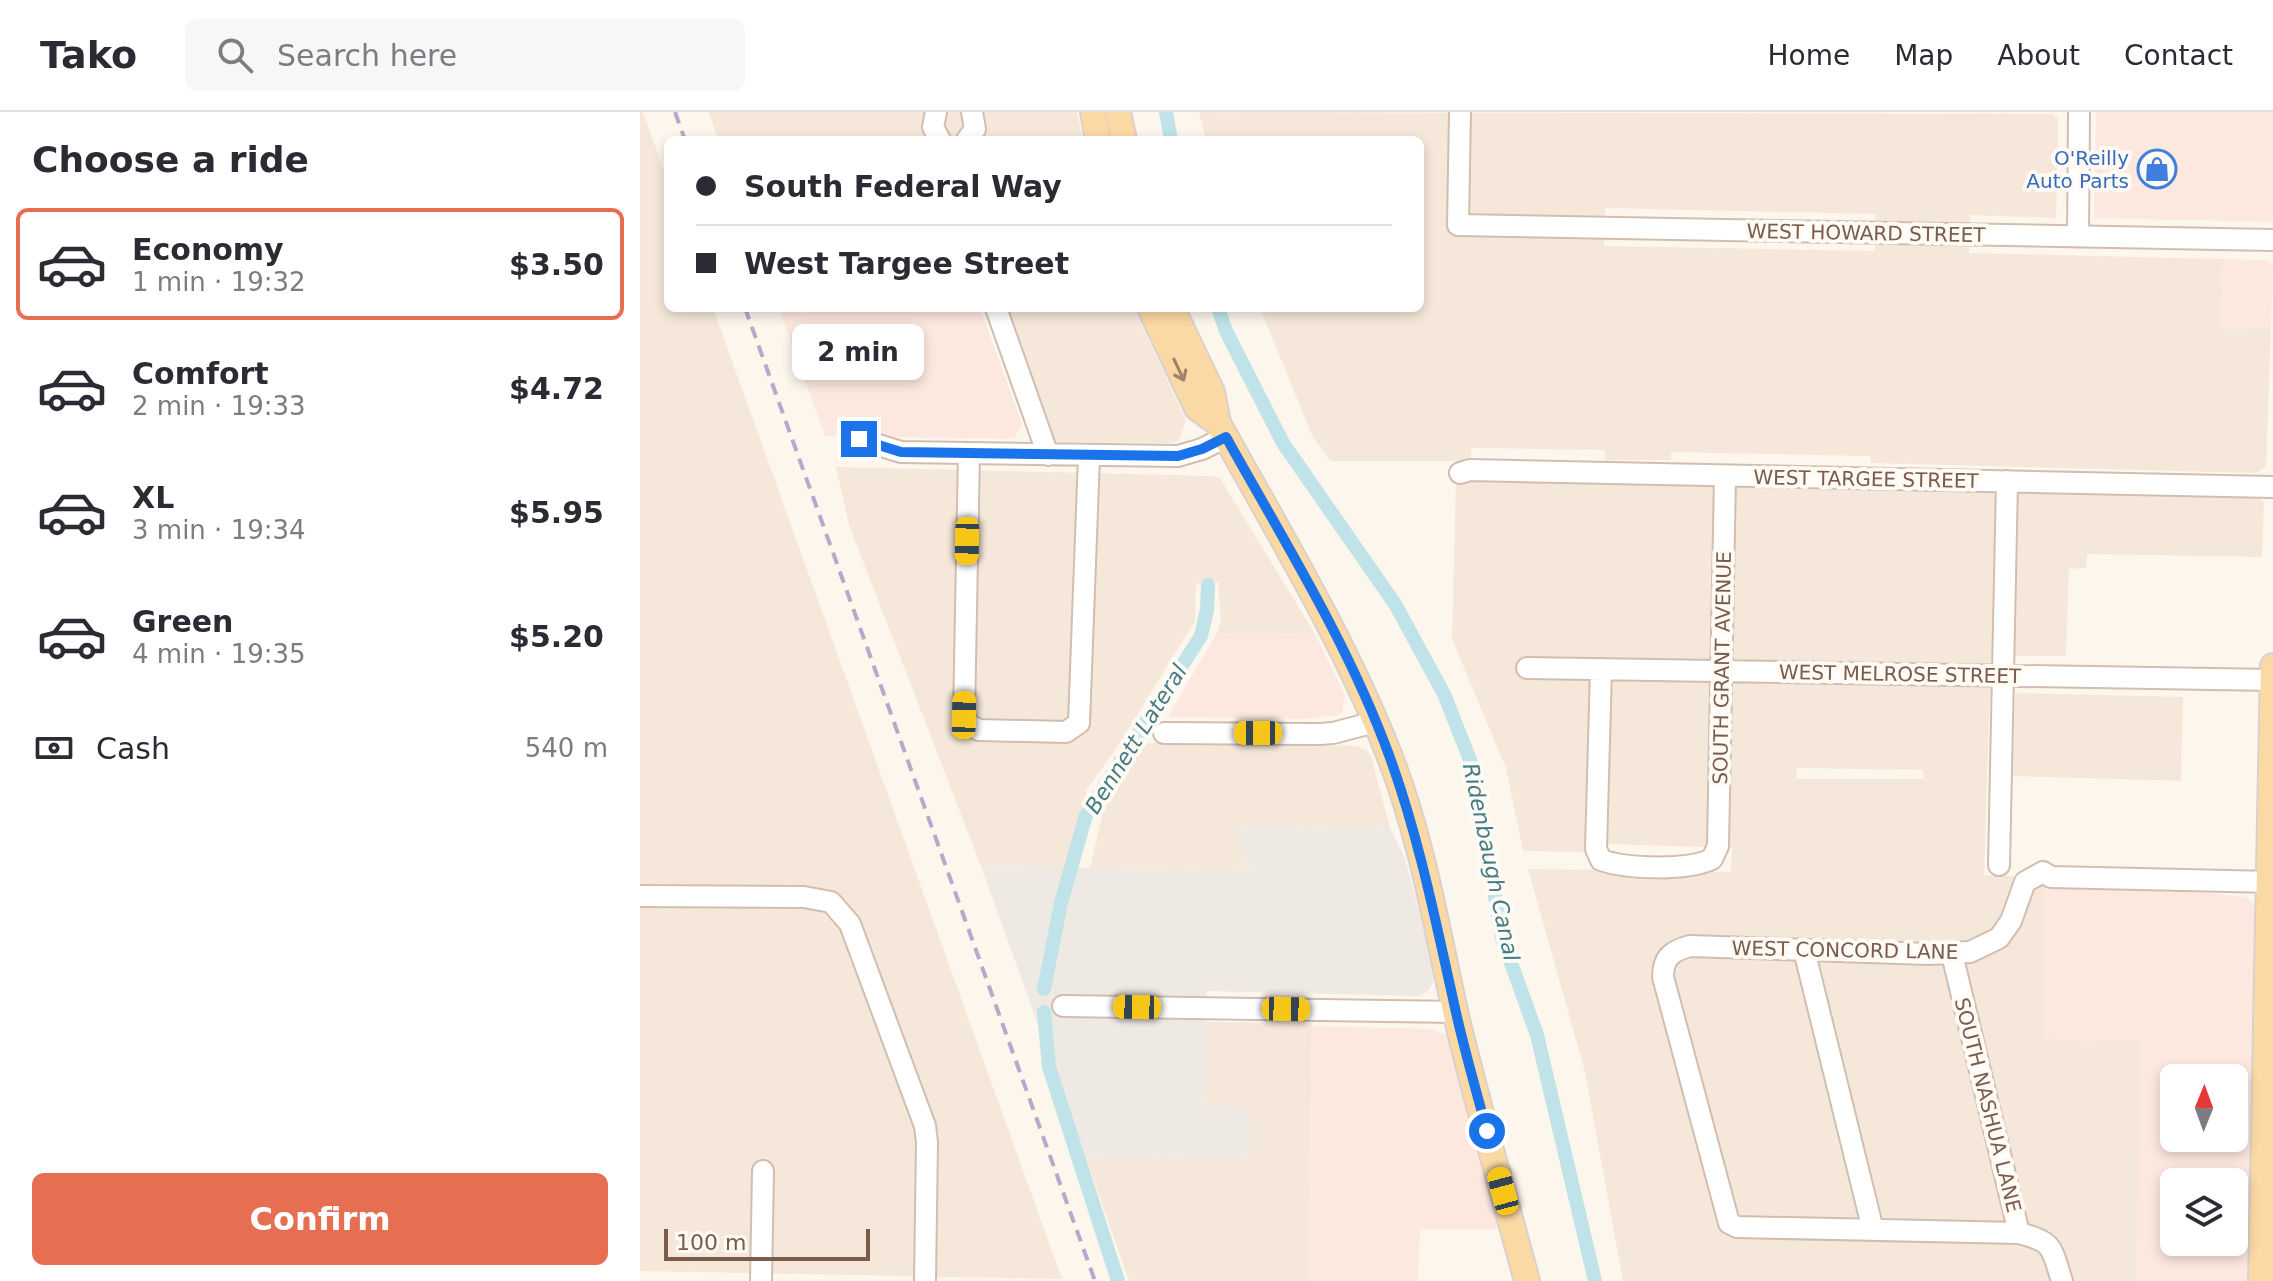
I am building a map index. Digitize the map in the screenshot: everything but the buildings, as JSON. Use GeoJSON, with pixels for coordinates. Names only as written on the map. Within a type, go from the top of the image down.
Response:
{"type":"FeatureCollection","features":[{"type":"Feature","properties":{"kind":"main road"},"geometry":{"type":"LineString","coordinates":[[1093,112],[1097,136]]}},
{"type":"Feature","properties":{"kind":"main road"},"geometry":{"type":"LineString","coordinates":[[1118,112],[1123,136]]}},
{"type":"Feature","properties":{"kind":"main road"},"geometry":{"type":"LineString","coordinates":[[1152,312],[1197,408],[1222,430]]}},
{"type":"Feature","properties":{"kind":"main road"},"geometry":{"type":"LineString","coordinates":[[1174,312],[1212,392],[1222,430],[1309,582],[1353,667],[1389,755],[1419,846],[1456,1012],[1527,1281]]}},
{"type":"Feature","properties":{"kind":"main road"},"geometry":{"type":"LineString","coordinates":[[2261,1281],[2272,882],[2273,666]]}},
{"type":"Feature","properties":{"kind":"street"},"geometry":{"type":"LineString","coordinates":[[936,112],[933,127],[938,136]]}},
{"type":"Feature","properties":{"kind":"street"},"geometry":{"type":"LineString","coordinates":[[970,136],[975,129],[972,112]]}},
{"type":"Feature","properties":{"kind":"street","name":"WEST HOWARD STREET"},"geometry":{"type":"LineString","coordinates":[[1460,112],[1458,225],[2273,240]]}},
{"type":"Feature","properties":{"kind":"street"},"geometry":{"type":"LineString","coordinates":[[2078,237],[2079,112]]}},
{"type":"Feature","properties":{"kind":"street"},"geometry":{"type":"LineString","coordinates":[[997,312],[1048,455]]}},
{"type":"Feature","properties":{"kind":"street"},"geometry":{"type":"LineString","coordinates":[[859,439],[901,452],[1178,456],[1202,449],[1222,430]]}},
{"type":"Feature","properties":{"kind":"street"},"geometry":{"type":"LineString","coordinates":[[969,453],[964,715],[969,725],[979,730],[1008,731],[1066,732],[1076,727],[1081,718],[1089,456]]}},
{"type":"Feature","properties":{"kind":"street","name":"WEST TARGEE STREET"},"geometry":{"type":"LineString","coordinates":[[1460,473],[1470,470],[2273,487]]}},
{"type":"Feature","properties":{"kind":"street","name":"SOUTH GRANT AVENUE"},"geometry":{"type":"LineString","coordinates":[[1601,669],[1596,849],[1601,860],[1614,864],[1686,866],[1701,865],[1712,859],[1718,846],[1725,476]]}},
{"type":"Feature","properties":{"kind":"street"},"geometry":{"type":"LineString","coordinates":[[1999,865],[2007,481]]}},
{"type":"Feature","properties":{"kind":"street","name":"WEST MELROSE STREET"},"geometry":{"type":"LineString","coordinates":[[1527,668],[2273,680]]}},
{"type":"Feature","properties":{"kind":"street"},"geometry":{"type":"LineString","coordinates":[[1164,733],[1333,733],[1375,722]]}},
{"type":"Feature","properties":{"kind":"street","name":"WEST CONCORD LANE"},"geometry":{"type":"LineString","coordinates":[[1873,1230],[1737,1227],[1729,1223],[1663,977],[1667,956],[1690,946],[1970,952],[1999,938],[2011,921],[2025,882],[2043,872],[2051,877],[2272,882]]}},
{"type":"Feature","properties":{"kind":"street"},"geometry":{"type":"LineString","coordinates":[[640,896],[804,897],[831,902],[850,924],[925,1126],[925,1281]]}},
{"type":"Feature","properties":{"kind":"street"},"geometry":{"type":"LineString","coordinates":[[1804,950],[1873,1230],[2019,1233]]}},
{"type":"Feature","properties":{"kind":"street","name":"SOUTH NASHUA LANE"},"geometry":{"type":"LineString","coordinates":[[1952,954],[2019,1233],[2039,1238],[2051,1247],[2062,1281]]}},
{"type":"Feature","properties":{"kind":"street"},"geometry":{"type":"LineString","coordinates":[[1063,1006],[1456,1012]]}},
{"type":"Feature","properties":{"kind":"street"},"geometry":{"type":"LineString","coordinates":[[761,1281],[763,1171]]}},
{"type":"Feature","properties":{"kind":"shaded area"},"geometry":{"type":"Polygon","coordinates":[[[640,112],[643,112],[664,171],[664,312],[714,312],[1062,1279],[640,1271],[640,112]]]}},
{"type":"Feature","properties":{"kind":"shaded area"},"geometry":{"type":"Polygon","coordinates":[[[709,112],[1077,112],[1082,136],[717,136],[709,112]]]}},
{"type":"Feature","properties":{"kind":"shaded area"},"geometry":{"type":"Polygon","coordinates":[[[1199,112],[2052,114],[2058,119],[2056,218],[1970,215],[1969,253],[2223,259],[2222,327],[2271,329],[2266,466],[2257,473],[1871,463],[1870,456],[1671,452],[1671,460],[1605,460],[1605,450],[1472,448],[1470,461],[1330,461],[1312,435],[1262,312],[1424,312],[1424,136],[1205,136],[1199,112]],[[1605,208],[1604,246],[1875,251],[1875,214],[1605,208]]]}},
{"type":"Feature","properties":{"kind":"shaded area"},"geometry":{"type":"Polygon","coordinates":[[[2096,112],[2273,112],[2273,222],[2094,218],[2096,112]]]}},
{"type":"Feature","properties":{"kind":"shaded area"},"geometry":{"type":"Polygon","coordinates":[[[2223,259],[2267,260],[2273,265],[2271,329],[2221,328],[2223,259]]]}},
{"type":"Feature","properties":{"kind":"shaded area"},"geometry":{"type":"Polygon","coordinates":[[[780,312],[981,312],[1022,424],[1014,439],[825,436],[780,312]]]}},
{"type":"Feature","properties":{"kind":"shaded area"},"geometry":{"type":"Polygon","coordinates":[[[1007,312],[1136,312],[1186,420],[1179,441],[1055,442],[1007,312]]]}},
{"type":"Feature","properties":{"kind":"shaded area"},"geometry":{"type":"Polygon","coordinates":[[[836,467],[1220,478],[1315,634],[1217,633],[1221,621],[1218,582],[1196,584],[1195,621],[1120,743],[1087,789],[1069,868],[981,866],[849,525],[836,467]]]}},
{"type":"Feature","properties":{"kind":"shaded area"},"geometry":{"type":"Polygon","coordinates":[[[1456,480],[2258,496],[2264,503],[2262,557],[2087,554],[2086,568],[2069,569],[2066,656],[1991,656],[1984,875],[2045,877],[2142,1042],[2136,1281],[1623,1281],[1585,1072],[1528,869],[1731,872],[1732,848],[1608,844],[1583,852],[1523,851],[1506,768],[1452,639],[1456,480]],[[1797,768],[1796,779],[1924,779],[1923,770],[1797,768]]]}},
{"type":"Feature","properties":{"kind":"shaded area"},"geometry":{"type":"Polygon","coordinates":[[[1217,633],[1315,634],[1345,695],[1342,712],[1304,719],[1168,717],[1217,633]]]}},
{"type":"Feature","properties":{"kind":"shaded area"},"geometry":{"type":"Polygon","coordinates":[[[2015,693],[2183,697],[2181,781],[2013,776],[2015,693]]]}},
{"type":"Feature","properties":{"kind":"shaded area"},"geometry":{"type":"Polygon","coordinates":[[[1145,743],[1357,746],[1371,756],[1390,828],[1235,826],[1250,870],[1090,868],[1106,798],[1145,743]]]}},
{"type":"Feature","properties":{"kind":"shaded area"},"geometry":{"type":"Polygon","coordinates":[[[1234,826],[1390,828],[1405,858],[1435,974],[1433,983],[1427,992],[1418,996],[1206,991],[1205,1106],[1250,1108],[1249,1160],[1086,1158],[981,866],[1250,870],[1234,826]]]}},
{"type":"Feature","properties":{"kind":"shaded area"},"geometry":{"type":"Polygon","coordinates":[[[2045,877],[2247,897],[2256,906],[2249,1281],[2136,1281],[2141,1042],[2044,1039],[2045,877]]]}},
{"type":"Feature","properties":{"kind":"shaded area"},"geometry":{"type":"Polygon","coordinates":[[[1206,1022],[1312,1023],[1308,1281],[1129,1281],[1086,1158],[1249,1160],[1205,1107],[1206,1022]]]}},
{"type":"Feature","properties":{"kind":"shaded area"},"geometry":{"type":"Polygon","coordinates":[[[1312,1026],[1432,1029],[1451,1038],[1498,1229],[1420,1229],[1418,1281],[1308,1281],[1312,1026]]]}},
{"type":"Feature","properties":{"kind":"waterway","name":"Ridenbaugh Canal"},"geometry":{"type":"LineString","coordinates":[[1166,112],[1170,136]]}},
{"type":"Feature","properties":{"kind":"waterway","name":"Ridenbaugh Canal"},"geometry":{"type":"LineString","coordinates":[[1219,312],[1283,443],[1395,604],[1444,694],[1474,770],[1502,938],[1537,1035],[1595,1281]]}},
{"type":"Feature","properties":{"kind":"waterway","name":"Bennett Lateral"},"geometry":{"type":"LineString","coordinates":[[1044,989],[1061,903],[1086,815],[1201,636],[1207,610],[1208,585]]}},
{"type":"Feature","properties":{"kind":"waterway","name":"Bennett Lateral"},"geometry":{"type":"LineString","coordinates":[[1044,1012],[1049,1067],[1118,1281]]}},
{"type":"Feature","properties":{"kind":"railway"},"geometry":{"type":"LineString","coordinates":[[675,112],[684,136]]}},
{"type":"Feature","properties":{"kind":"railway"},"geometry":{"type":"LineString","coordinates":[[746,312],[1095,1281]]}},
{"type":"Feature","properties":{"kind":"place","name":"O'Reilly Auto Parts"},"geometry":{"type":"Point","coordinates":[2157,169]}},
{"type":"Feature","properties":{"kind":"route"},"geometry":{"type":"LineString","coordinates":[[859,439],[901,452],[1178,456],[1226,437],[1309,582],[1353,667],[1389,755],[1419,846],[1456,1012],[1487,1131]]}}]}
